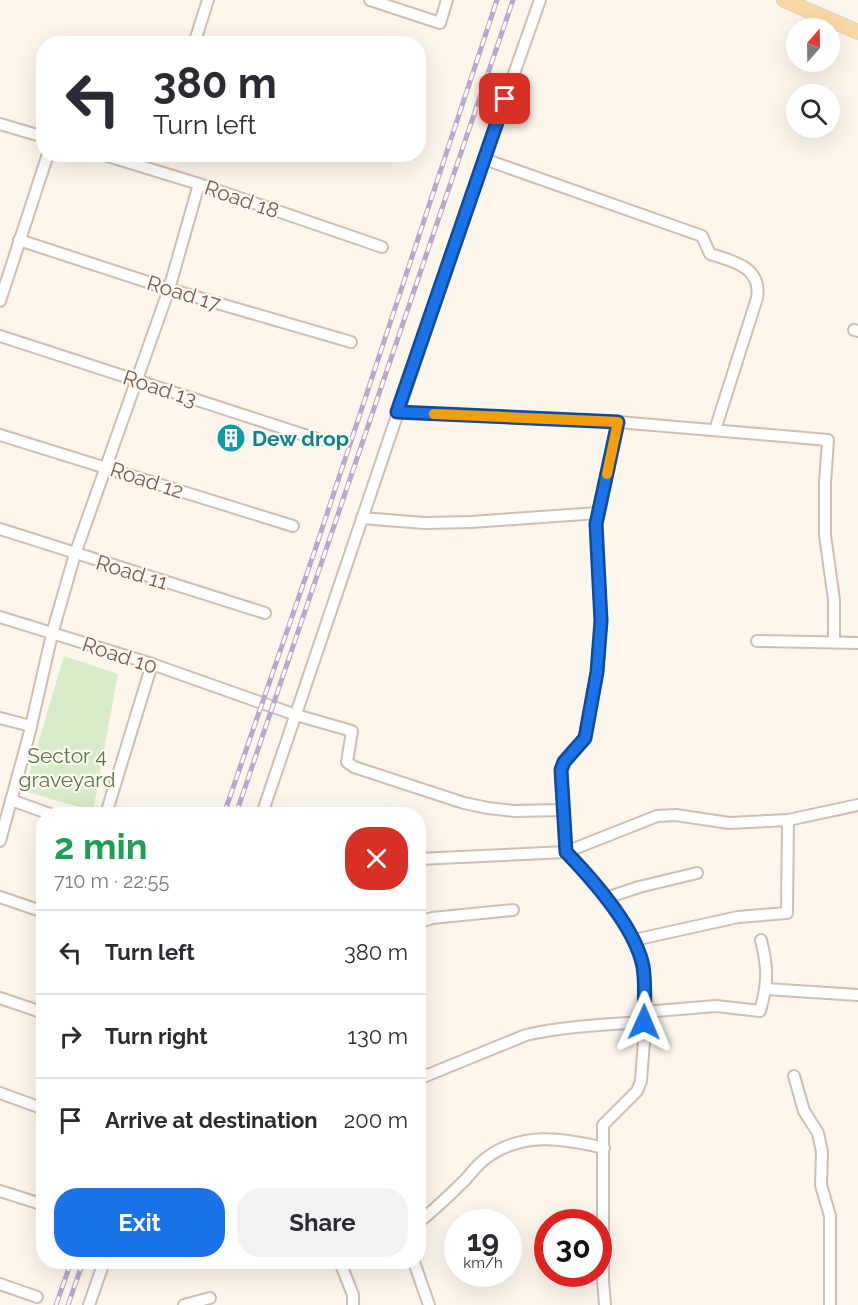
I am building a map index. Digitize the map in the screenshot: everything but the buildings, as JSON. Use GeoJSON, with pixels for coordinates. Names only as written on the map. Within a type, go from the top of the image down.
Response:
{"type":"FeatureCollection","features":[{"type":"Feature","properties":{"kind":"main road"},"geometry":{"type":"LineString","coordinates":[[784,0],[858,32]]}},
{"type":"Feature","properties":{"kind":"street"},"geometry":{"type":"LineString","coordinates":[[197,36],[208,0]]}},
{"type":"Feature","properties":{"kind":"street"},"geometry":{"type":"LineString","coordinates":[[370,0],[440,23],[447,0]]}},
{"type":"Feature","properties":{"kind":"street"},"geometry":{"type":"LineString","coordinates":[[264,807],[397,412],[540,0]]}},
{"type":"Feature","properties":{"kind":"street"},"geometry":{"type":"LineString","coordinates":[[0,124],[36,135]]}},
{"type":"Feature","properties":{"kind":"street"},"geometry":{"type":"LineString","coordinates":[[484,159],[702,236],[710,254],[741,264],[752,273],[757,286],[757,298],[715,430]]}},
{"type":"Feature","properties":{"kind":"street"},"geometry":{"type":"LineString","coordinates":[[0,301],[45,162]]}},
{"type":"Feature","properties":{"kind":"street","name":"Road 18"},"geometry":{"type":"LineString","coordinates":[[127,162],[199,184],[382,247]]}},
{"type":"Feature","properties":{"kind":"street"},"geometry":{"type":"LineString","coordinates":[[0,842],[31,726],[52,634],[75,554],[169,289],[199,184]]}},
{"type":"Feature","properties":{"kind":"street","name":"Road 17"},"geometry":{"type":"LineString","coordinates":[[19,240],[169,289],[351,342]]}},
{"type":"Feature","properties":{"kind":"street","name":"Road 13"},"geometry":{"type":"LineString","coordinates":[[0,336],[320,441]]}},
{"type":"Feature","properties":{"kind":"street"},"geometry":{"type":"LineString","coordinates":[[397,412],[618,422],[828,440],[825,535],[834,600],[834,642]]}},
{"type":"Feature","properties":{"kind":"street"},"geometry":{"type":"LineString","coordinates":[[605,1305],[603,1125],[637,1091],[641,1081],[644,1017],[643,966],[634,940],[606,898],[590,876],[566,852],[561,770],[564,762],[585,738],[597,672],[601,621],[596,524],[618,422]]}},
{"type":"Feature","properties":{"kind":"street","name":"Road 12"},"geometry":{"type":"LineString","coordinates":[[0,435],[293,526]]}},
{"type":"Feature","properties":{"kind":"street"},"geometry":{"type":"LineString","coordinates":[[362,518],[424,523],[598,513]]}},
{"type":"Feature","properties":{"kind":"street","name":"Road 11"},"geometry":{"type":"LineString","coordinates":[[0,529],[265,613]]}},
{"type":"Feature","properties":{"kind":"street","name":"Road 10"},"geometry":{"type":"LineString","coordinates":[[0,617],[152,664],[296,715],[352,731],[347,762],[354,767],[464,803],[488,808],[515,812],[562,810]]}},
{"type":"Feature","properties":{"kind":"street"},"geometry":{"type":"LineString","coordinates":[[757,641],[858,643]]}},
{"type":"Feature","properties":{"kind":"street"},"geometry":{"type":"LineString","coordinates":[[108,807],[152,664]]}},
{"type":"Feature","properties":{"kind":"street"},"geometry":{"type":"LineString","coordinates":[[0,718],[31,726]]}},
{"type":"Feature","properties":{"kind":"street"},"geometry":{"type":"LineString","coordinates":[[11,800],[36,809]]}},
{"type":"Feature","properties":{"kind":"street"},"geometry":{"type":"LineString","coordinates":[[426,859],[566,852],[657,816],[676,815],[729,823],[788,820],[858,805]]}},
{"type":"Feature","properties":{"kind":"street"},"geometry":{"type":"LineString","coordinates":[[634,940],[738,917],[787,913],[788,820]]}},
{"type":"Feature","properties":{"kind":"street"},"geometry":{"type":"LineString","coordinates":[[606,898],[639,887],[697,873]]}},
{"type":"Feature","properties":{"kind":"street"},"geometry":{"type":"LineString","coordinates":[[0,897],[36,909]]}},
{"type":"Feature","properties":{"kind":"street"},"geometry":{"type":"LineString","coordinates":[[426,920],[513,910]]}},
{"type":"Feature","properties":{"kind":"street"},"geometry":{"type":"LineString","coordinates":[[426,1076],[526,1035],[543,1031],[716,1006],[760,1011],[768,973],[761,940]]}},
{"type":"Feature","properties":{"kind":"street"},"geometry":{"type":"LineString","coordinates":[[766,989],[858,995]]}},
{"type":"Feature","properties":{"kind":"street"},"geometry":{"type":"LineString","coordinates":[[0,998],[36,1010]]}},
{"type":"Feature","properties":{"kind":"street"},"geometry":{"type":"LineString","coordinates":[[794,1076],[804,1111],[818,1133],[822,1152],[821,1185],[830,1216],[830,1305]]}},
{"type":"Feature","properties":{"kind":"street"},"geometry":{"type":"LineString","coordinates":[[0,1093],[36,1106]]}},
{"type":"Feature","properties":{"kind":"street"},"geometry":{"type":"LineString","coordinates":[[426,1217],[483,1160],[501,1147],[534,1138],[580,1142],[604,1148]]}},
{"type":"Feature","properties":{"kind":"street"},"geometry":{"type":"LineString","coordinates":[[0,1191],[36,1202]]}},
{"type":"Feature","properties":{"kind":"street"},"geometry":{"type":"LineString","coordinates":[[89,1305],[102,1269]]}},
{"type":"Feature","properties":{"kind":"street"},"geometry":{"type":"LineString","coordinates":[[343,1269],[353,1295],[353,1305]]}},
{"type":"Feature","properties":{"kind":"street"},"geometry":{"type":"LineString","coordinates":[[416,1269],[429,1305]]}},
{"type":"Feature","properties":{"kind":"street"},"geometry":{"type":"LineString","coordinates":[[0,1284],[37,1297]]}},
{"type":"Feature","properties":{"kind":"street"},"geometry":{"type":"LineString","coordinates":[[184,1305],[210,1298]]}},
{"type":"Feature","properties":{"kind":"green space","name":"Sector 4 graveyard"},"geometry":{"type":"Polygon","coordinates":[[[64,656],[118,674],[94,807],[79,807],[24,791],[64,656]]]}},
{"type":"Feature","properties":{"kind":"railway"},"geometry":{"type":"LineString","coordinates":[[226,807],[315,550],[497,0]]}},
{"type":"Feature","properties":{"kind":"railway"},"geometry":{"type":"LineString","coordinates":[[238,807],[513,0]]}},
{"type":"Feature","properties":{"kind":"railway"},"geometry":{"type":"LineString","coordinates":[[56,1305],[69,1269]]}},
{"type":"Feature","properties":{"kind":"railway"},"geometry":{"type":"LineString","coordinates":[[68,1305],[81,1269]]}},
{"type":"Feature","properties":{"kind":"slow traffic"},"geometry":{"type":"LineString","coordinates":[[434,414],[618,422],[607,474]]}},
{"type":"Feature","properties":{"kind":"place","name":"Dew drop"},"geometry":{"type":"Point","coordinates":[231,438]}},
{"type":"Feature","properties":{"kind":"route"},"geometry":{"type":"LineString","coordinates":[[505,99],[397,412],[618,422],[596,524],[601,621],[597,672],[585,738],[564,762],[561,770],[562,810],[566,852],[590,876],[634,940],[643,966],[644,1022]]}}]}
